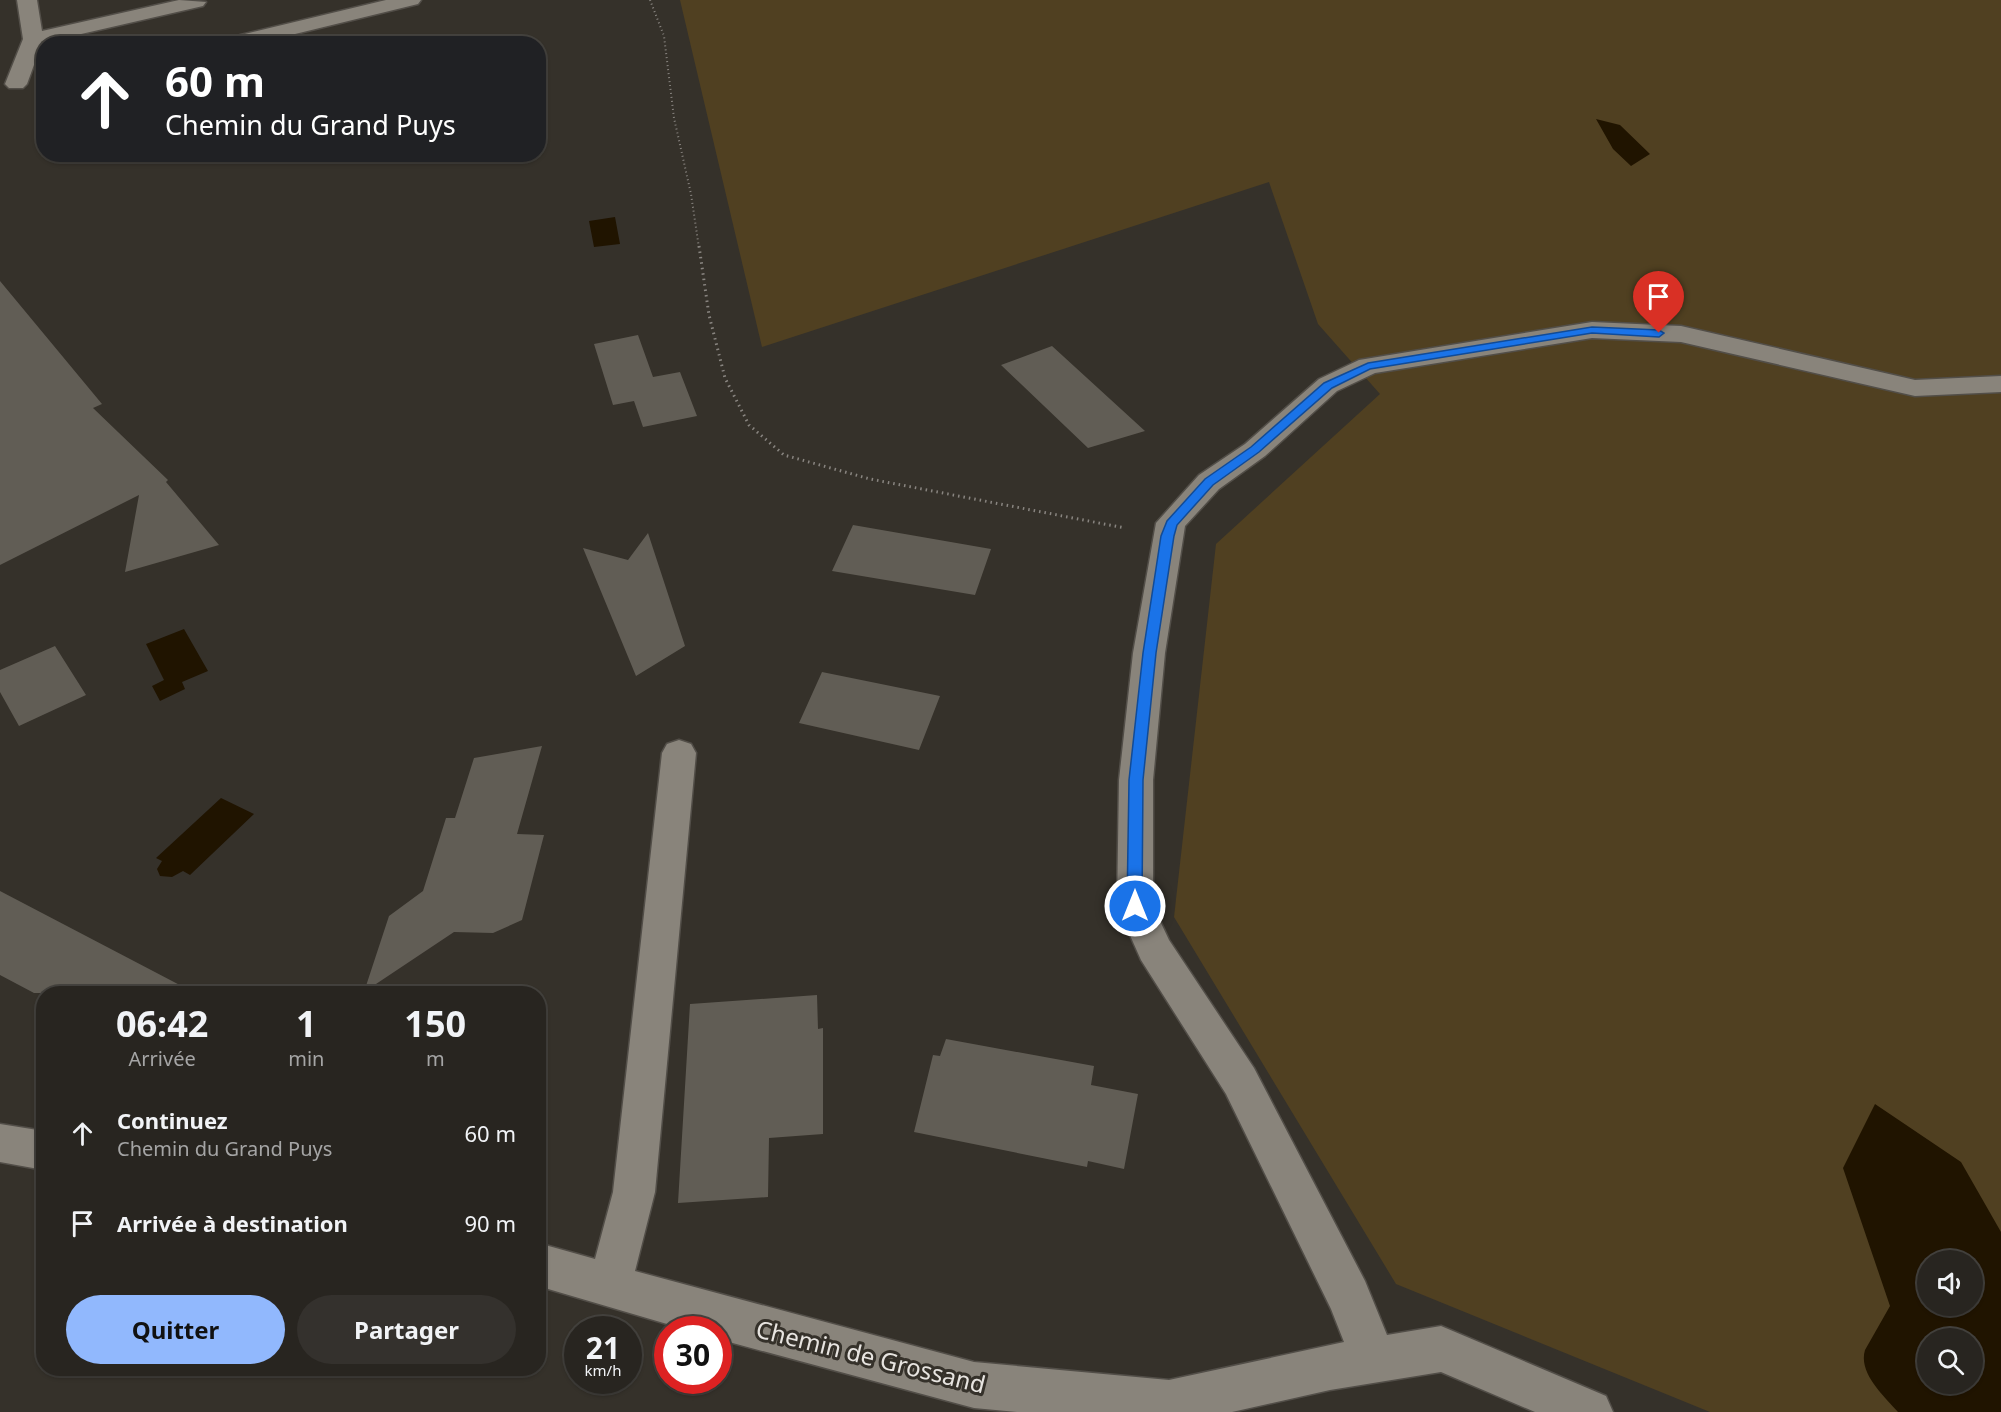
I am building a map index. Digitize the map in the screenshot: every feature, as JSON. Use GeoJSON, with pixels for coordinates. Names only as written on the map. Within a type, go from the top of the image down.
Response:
{"type":"FeatureCollection","features":[{"type":"Feature","properties":{"kind":"street"},"geometry":{"type":"LineString","coordinates":[[17,84],[33,39],[27,0]]}},
{"type":"Feature","properties":{"kind":"street"},"geometry":{"type":"LineString","coordinates":[[260,36],[411,0]]}},
{"type":"Feature","properties":{"kind":"street"},"geometry":{"type":"LineString","coordinates":[[46,36],[196,2]]}},
{"type":"Feature","properties":{"kind":"street"},"geometry":{"type":"LineString","coordinates":[[1374,1360],[1349,1297],[1240,1081],[1154,949],[1135,906],[1136,780],[1149,653],[1167,536],[1171,524],[1209,482],[1255,450],[1328,385],[1368,366],[1592,330],[1681,334],[1876,381],[1915,388],[2001,384]]}},
{"type":"Feature","properties":{"kind":"street"},"geometry":{"type":"LineString","coordinates":[[610,1284],[634,1192],[679,753]]}},
{"type":"Feature","properties":{"kind":"street"},"geometry":{"type":"LineString","coordinates":[[0,1143],[36,1150]]}},
{"type":"Feature","properties":{"kind":"street","name":"Chemin de Grossand"},"geometry":{"type":"LineString","coordinates":[[546,1266],[733,1321],[974,1385],[1169,1403],[1374,1360],[1441,1349],[1590,1412]]}},
{"type":"Feature","properties":{"kind":"path"},"geometry":{"type":"LineString","coordinates":[[650,0],[664,36],[674,118],[691,194],[709,315],[725,378],[749,425],[784,455],[882,482],[1020,510],[1167,536]]}},
{"type":"Feature","properties":{"kind":"shaded area"},"geometry":{"type":"Polygon","coordinates":[[[680,0],[2001,0],[2001,1412],[1710,1412],[1396,1284],[1174,917],[1216,544],[1380,394],[1318,324],[1269,182],[762,347],[680,0]]]}},
{"type":"Feature","properties":{"kind":"shaded area"},"geometry":{"type":"Polygon","coordinates":[[[1596,119],[1620,125],[1650,154],[1631,166],[1613,149],[1596,119]]]}},
{"type":"Feature","properties":{"kind":"shaded area"},"geometry":{"type":"Polygon","coordinates":[[[615,217],[620,244],[594,247],[589,221],[615,217]]]}},
{"type":"Feature","properties":{"kind":"shaded area"},"geometry":{"type":"Polygon","coordinates":[[[184,629],[208,671],[182,682],[185,689],[160,701],[152,686],[164,680],[146,644],[184,629]]]}},
{"type":"Feature","properties":{"kind":"shaded area"},"geometry":{"type":"Polygon","coordinates":[[[221,798],[254,814],[190,875],[183,871],[172,877],[160,876],[157,869],[162,861],[156,858],[221,798]]]}},
{"type":"Feature","properties":{"kind":"shaded area"},"geometry":{"type":"Polygon","coordinates":[[[1875,1104],[1961,1162],[2001,1232],[2001,1412],[1898,1412],[1874,1384],[1865,1367],[1864,1359],[1865,1350],[1890,1306],[1843,1168],[1875,1104]]]}},
{"type":"Feature","properties":{"kind":"building"},"geometry":{"type":"Polygon","coordinates":[[[0,281],[102,404],[93,408],[168,480],[166,482],[219,545],[125,572],[139,495],[0,565],[0,281]]]}},
{"type":"Feature","properties":{"kind":"building"},"geometry":{"type":"Polygon","coordinates":[[[638,335],[653,377],[680,372],[697,416],[643,427],[634,401],[613,405],[594,344],[638,335]]]}},
{"type":"Feature","properties":{"kind":"building"},"geometry":{"type":"Polygon","coordinates":[[[1052,346],[1145,431],[1088,448],[1001,365],[1052,346]]]}},
{"type":"Feature","properties":{"kind":"building"},"geometry":{"type":"Polygon","coordinates":[[[853,525],[991,549],[975,595],[832,571],[853,525]]]}},
{"type":"Feature","properties":{"kind":"building"},"geometry":{"type":"Polygon","coordinates":[[[648,533],[685,646],[636,676],[583,548],[628,560],[648,533]]]}},
{"type":"Feature","properties":{"kind":"building"},"geometry":{"type":"Polygon","coordinates":[[[55,646],[86,695],[19,726],[0,692],[0,670],[55,646]]]}},
{"type":"Feature","properties":{"kind":"building"},"geometry":{"type":"Polygon","coordinates":[[[822,672],[940,696],[919,750],[799,723],[822,672]]]}},
{"type":"Feature","properties":{"kind":"building"},"geometry":{"type":"Polygon","coordinates":[[[542,746],[517,834],[544,835],[522,920],[493,933],[454,932],[373,986],[366,986],[389,916],[423,891],[446,818],[455,818],[474,758],[542,746]]]}},
{"type":"Feature","properties":{"kind":"building"},"geometry":{"type":"Polygon","coordinates":[[[0,891],[182,986],[36,986],[36,993],[34,993],[0,975],[0,891]]]}},
{"type":"Feature","properties":{"kind":"building"},"geometry":{"type":"Polygon","coordinates":[[[817,995],[818,1029],[823,1028],[823,1134],[769,1138],[768,1197],[678,1203],[690,1004],[817,995]]]}},
{"type":"Feature","properties":{"kind":"building"},"geometry":{"type":"Polygon","coordinates":[[[946,1039],[1094,1066],[1091,1085],[1138,1094],[1124,1169],[1088,1161],[1087,1167],[914,1132],[933,1055],[940,1056],[946,1039]]]}},
{"type":"Feature","properties":{"kind":"route"},"geometry":{"type":"LineString","coordinates":[[1135,906],[1136,780],[1149,653],[1167,536],[1171,524],[1209,482],[1255,450],[1328,385],[1368,366],[1592,330],[1659,333]]}}]}
